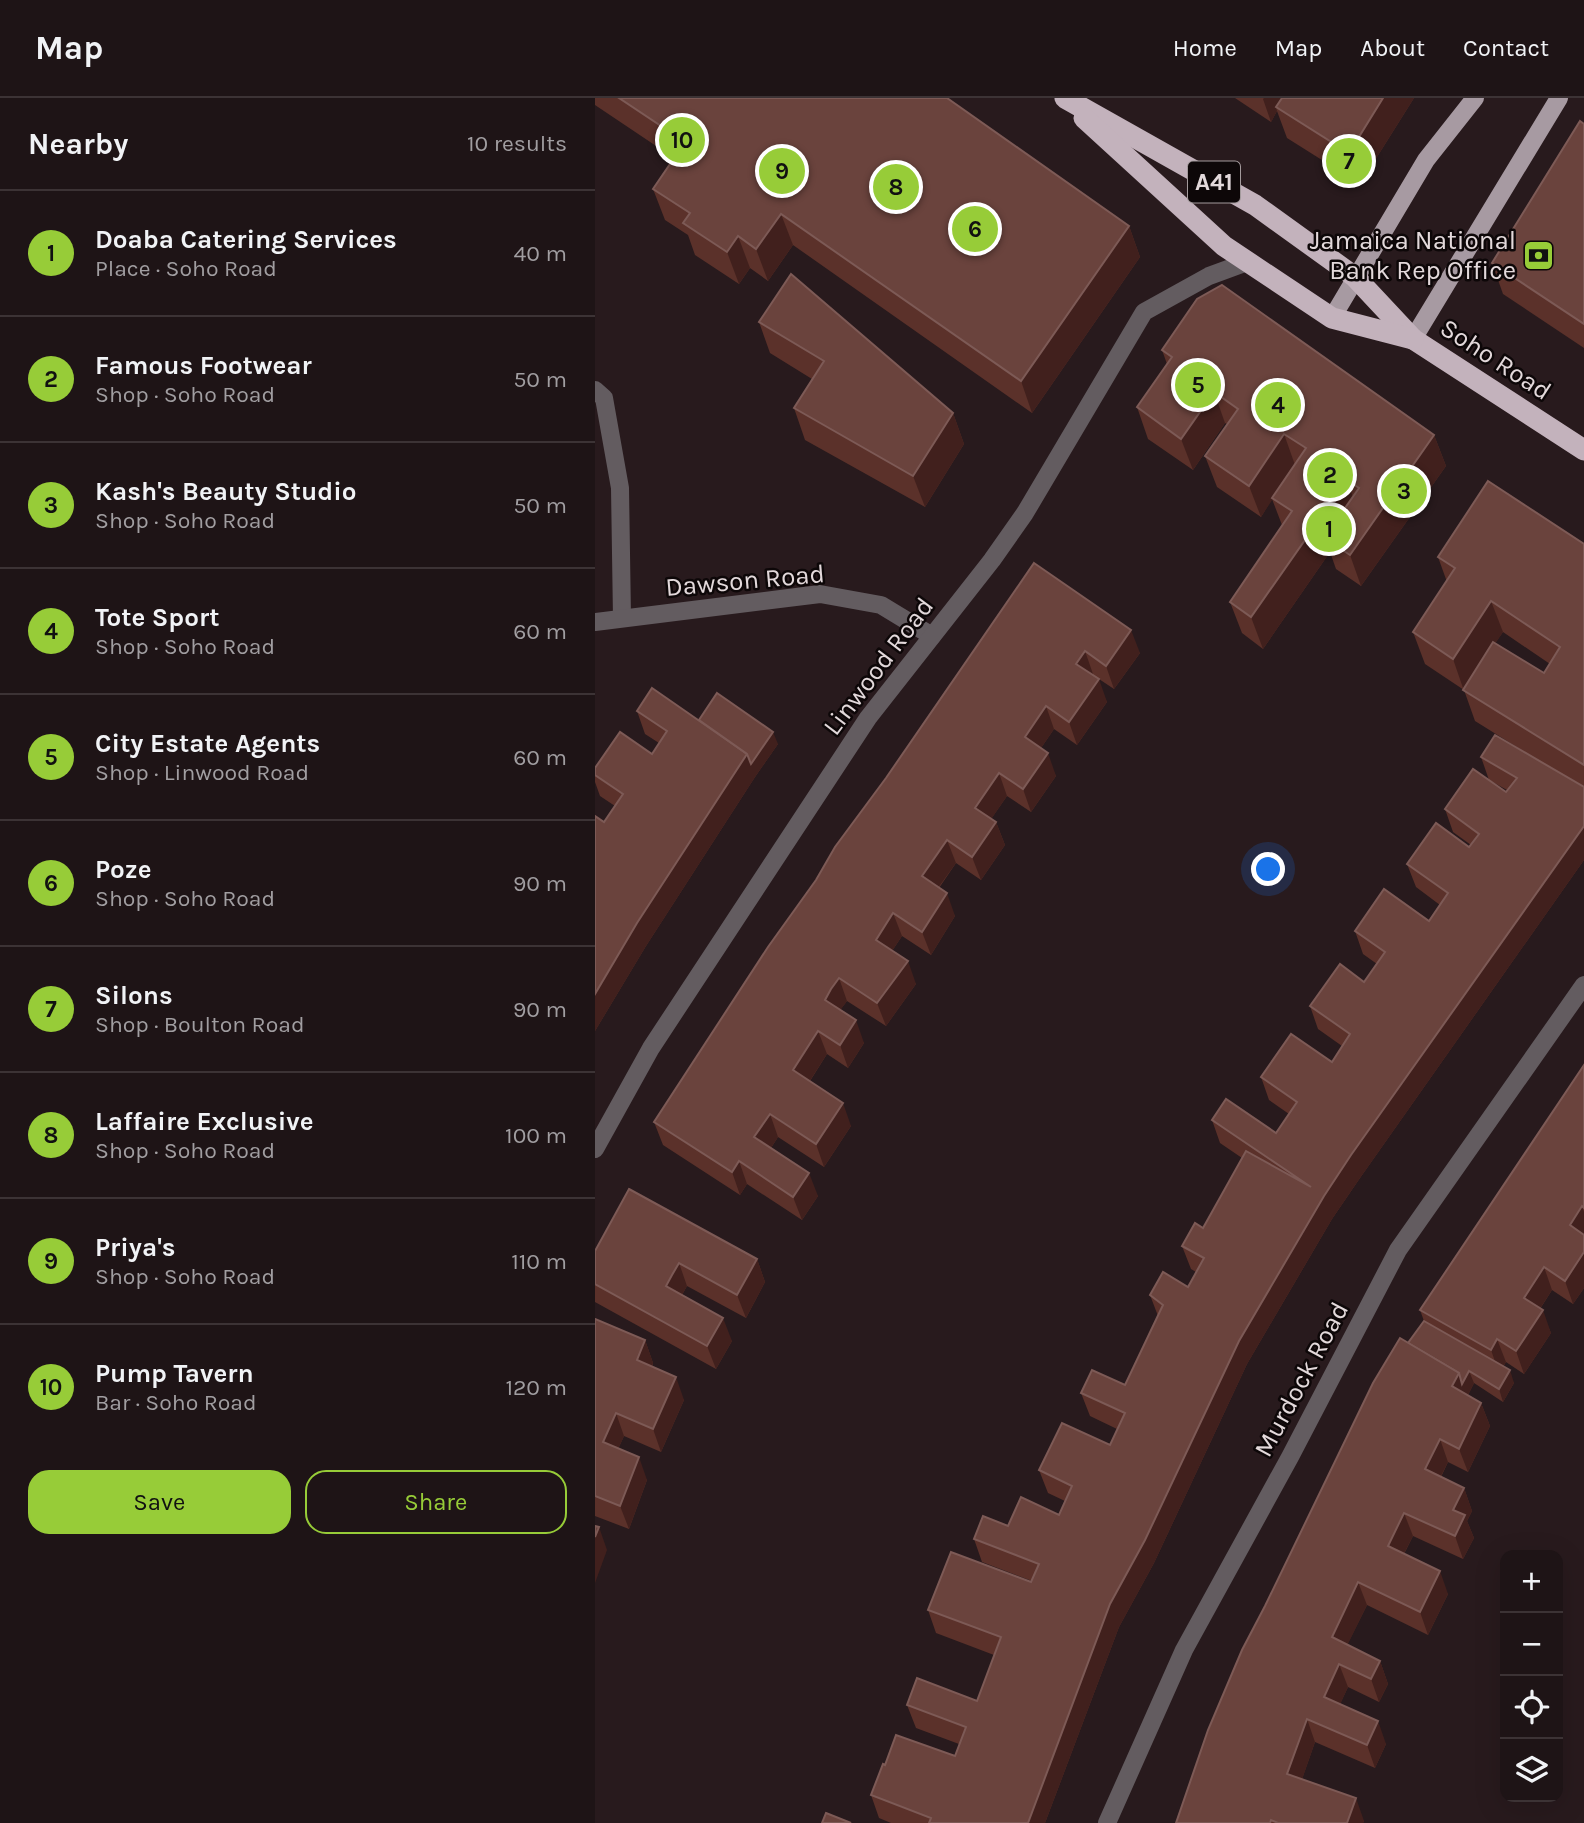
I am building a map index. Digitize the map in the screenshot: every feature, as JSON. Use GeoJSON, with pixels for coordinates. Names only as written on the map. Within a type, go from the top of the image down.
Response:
{"type":"FeatureCollection","features":[{"type":"Feature","properties":{"kind":"highway","name":"Soho Road"},"geometry":{"type":"LineString","coordinates":[[1064,98],[1224,246],[1247,262],[1332,318],[1413,339]]}},
{"type":"Feature","properties":{"kind":"highway","name":"Soho Road"},"geometry":{"type":"LineString","coordinates":[[1064,98],[1255,205],[1355,277],[1413,339],[1584,450]]}},
{"type":"Feature","properties":{"kind":"main road"},"geometry":{"type":"LineString","coordinates":[[1332,318],[1426,160],[1475,98]]}},
{"type":"Feature","properties":{"kind":"main road"},"geometry":{"type":"LineString","coordinates":[[1413,339],[1559,98]]}},
{"type":"Feature","properties":{"kind":"street","name":"Linwood Road"},"geometry":{"type":"LineString","coordinates":[[595,1149],[650,1048],[869,718],[992,560],[1025,513],[1144,312],[1209,276],[1247,262]]}},
{"type":"Feature","properties":{"kind":"street"},"geometry":{"type":"LineString","coordinates":[[595,390],[604,398],[619,488],[622,618]]}},
{"type":"Feature","properties":{"kind":"street","name":"Dawson Road"},"geometry":{"type":"LineString","coordinates":[[595,622],[820,594],[881,605],[932,636]]}},
{"type":"Feature","properties":{"kind":"street","name":"Murdock Road"},"geometry":{"type":"LineString","coordinates":[[1107,1823],[1184,1650],[1290,1457],[1398,1250],[1584,985]]}},
{"type":"Feature","properties":{"kind":"building"},"geometry":{"type":"Polygon","coordinates":[[[619,98],[947,98],[1129,226],[1021,381],[781,214],[756,249],[738,236],[727,252],[683,223],[690,213],[653,189],[685,142],[619,98]]]}},
{"type":"Feature","properties":{"kind":"building"},"geometry":{"type":"Polygon","coordinates":[[[1282,98],[1383,98],[1349,153],[1276,107],[1282,98]]]}},
{"type":"Feature","properties":{"kind":"building"},"geometry":{"type":"Polygon","coordinates":[[[1580,121],[1584,124],[1584,324],[1492,263],[1580,121]]]}},
{"type":"Feature","properties":{"kind":"building"},"geometry":{"type":"Polygon","coordinates":[[[791,274],[953,413],[913,476],[794,408],[824,361],[759,322],[791,274]]]}},
{"type":"Feature","properties":{"kind":"building"},"geometry":{"type":"Polygon","coordinates":[[[1222,285],[1434,435],[1350,555],[1324,538],[1359,488],[1347,480],[1251,617],[1230,602],[1292,511],[1272,498],[1306,448],[1284,434],[1249,486],[1205,456],[1238,409],[1214,392],[1181,439],[1137,407],[1172,357],[1162,350],[1197,299],[1222,285]]]}},
{"type":"Feature","properties":{"kind":"building"},"geometry":{"type":"Polygon","coordinates":[[[1488,481],[1584,544],[1584,765],[1463,690],[1493,642],[1544,673],[1560,647],[1491,601],[1453,659],[1413,632],[1455,568],[1438,557],[1488,481]]]}},
{"type":"Feature","properties":{"kind":"building"},"geometry":{"type":"Polygon","coordinates":[[[1034,563],[1131,630],[1106,666],[1085,651],[1076,664],[1099,679],[1069,722],[1046,706],[1025,737],[1048,753],[1023,789],[999,773],[975,808],[996,822],[972,857],[947,840],[922,876],[947,893],[922,932],[893,913],[876,940],[908,961],[877,1003],[839,978],[831,989],[825,1000],[856,1020],[840,1045],[818,1031],[793,1070],[843,1103],[816,1144],[770,1114],[754,1137],[809,1173],[793,1197],[739,1161],[732,1172],[654,1122],[768,947],[816,880],[835,847],[886,778],[1034,563]]]}},
{"type":"Feature","properties":{"kind":"building"},"geometry":{"type":"Polygon","coordinates":[[[652,688],[747,754],[637,923],[595,994],[595,816],[604,822],[623,794],[595,775],[595,768],[620,732],[652,754],[667,731],[637,711],[652,688]]]}},
{"type":"Feature","properties":{"kind":"building"},"geometry":{"type":"Polygon","coordinates":[[[717,693],[773,732],[751,764],[747,754],[699,720],[717,693]]]}},
{"type":"Feature","properties":{"kind":"building"},"geometry":{"type":"Polygon","coordinates":[[[1495,735],[1584,787],[1584,826],[1351,1155],[1239,1341],[1145,1540],[1110,1604],[1028,1823],[929,1823],[931,1818],[871,1795],[896,1735],[955,1756],[966,1727],[907,1705],[917,1678],[977,1701],[1001,1637],[928,1610],[951,1552],[1031,1582],[1039,1564],[974,1539],[983,1516],[1008,1526],[1021,1497],[1059,1515],[1072,1486],[1039,1470],[1062,1423],[1110,1445],[1125,1413],[1081,1393],[1092,1370],[1125,1385],[1163,1305],[1150,1295],[1163,1272],[1188,1287],[1204,1258],[1182,1246],[1195,1223],[1203,1228],[1246,1151],[1311,1187],[1212,1120],[1226,1099],[1276,1133],[1297,1102],[1261,1077],[1291,1034],[1332,1062],[1350,1034],[1310,1006],[1340,964],[1364,982],[1385,952],[1355,931],[1384,889],[1429,921],[1448,893],[1407,864],[1436,823],[1469,847],[1479,834],[1445,809],[1473,769],[1506,792],[1517,778],[1481,757],[1495,735]]]}},
{"type":"Feature","properties":{"kind":"building"},"geometry":{"type":"Polygon","coordinates":[[[1584,1065],[1584,1208],[1582,1206],[1570,1225],[1584,1235],[1584,1252],[1565,1281],[1544,1267],[1524,1298],[1543,1310],[1516,1351],[1497,1339],[1491,1350],[1420,1310],[1584,1065]]]}},
{"type":"Feature","properties":{"kind":"building"},"geometry":{"type":"Polygon","coordinates":[[[629,1189],[757,1259],[737,1295],[679,1263],[672,1275],[666,1286],[723,1318],[707,1346],[595,1284],[595,1251],[629,1189]]]}},
{"type":"Feature","properties":{"kind":"building"},"geometry":{"type":"Polygon","coordinates":[[[595,1319],[645,1340],[637,1360],[676,1377],[653,1429],[616,1413],[603,1442],[639,1457],[620,1506],[595,1496],[595,1319]]]}},
{"type":"Feature","properties":{"kind":"building"},"geometry":{"type":"Polygon","coordinates":[[[1424,1321],[1510,1370],[1499,1389],[1469,1371],[1462,1384],[1459,1373],[1408,1343],[1424,1321]]]}},
{"type":"Feature","properties":{"kind":"building"},"geometry":{"type":"Polygon","coordinates":[[[1400,1338],[1459,1373],[1452,1386],[1481,1403],[1459,1449],[1440,1439],[1425,1469],[1464,1488],[1453,1510],[1465,1515],[1455,1536],[1404,1513],[1388,1546],[1440,1571],[1420,1612],[1358,1582],[1332,1637],[1380,1661],[1371,1679],[1339,1664],[1324,1697],[1378,1721],[1367,1745],[1307,1719],[1287,1774],[1356,1798],[1347,1823],[1278,1823],[1271,1820],[1270,1823],[1176,1823],[1208,1730],[1242,1650],[1373,1383],[1400,1338]]]}},
{"type":"Feature","properties":{"kind":"building"},"geometry":{"type":"Polygon","coordinates":[[[826,1813],[851,1823],[822,1823],[826,1813]]]}},
{"type":"Feature","properties":{"kind":"place","name":"Pump Tavern"},"geometry":{"type":"Point","coordinates":[682,140]}},
{"type":"Feature","properties":{"kind":"place","name":"Silons"},"geometry":{"type":"Point","coordinates":[1349,161]}},
{"type":"Feature","properties":{"kind":"place","name":"Priya's"},"geometry":{"type":"Point","coordinates":[782,171]}},
{"type":"Feature","properties":{"kind":"place","name":"Laffaire Exclusive"},"geometry":{"type":"Point","coordinates":[896,187]}},
{"type":"Feature","properties":{"kind":"place","name":"Poze"},"geometry":{"type":"Point","coordinates":[975,229]}},
{"type":"Feature","properties":{"kind":"place","name":"Jamaica National Bank Rep Office"},"geometry":{"type":"Point","coordinates":[1539,255]}},
{"type":"Feature","properties":{"kind":"place","name":"City Estate Agents"},"geometry":{"type":"Point","coordinates":[1198,385]}},
{"type":"Feature","properties":{"kind":"place","name":"Tote Sport"},"geometry":{"type":"Point","coordinates":[1278,405]}},
{"type":"Feature","properties":{"kind":"place","name":"Famous Footwear"},"geometry":{"type":"Point","coordinates":[1330,475]}},
{"type":"Feature","properties":{"kind":"place","name":"Kash's Beauty Studio"},"geometry":{"type":"Point","coordinates":[1404,491]}},
{"type":"Feature","properties":{"kind":"place","name":"Doaba Catering Services"},"geometry":{"type":"Point","coordinates":[1329,529]}}]}
